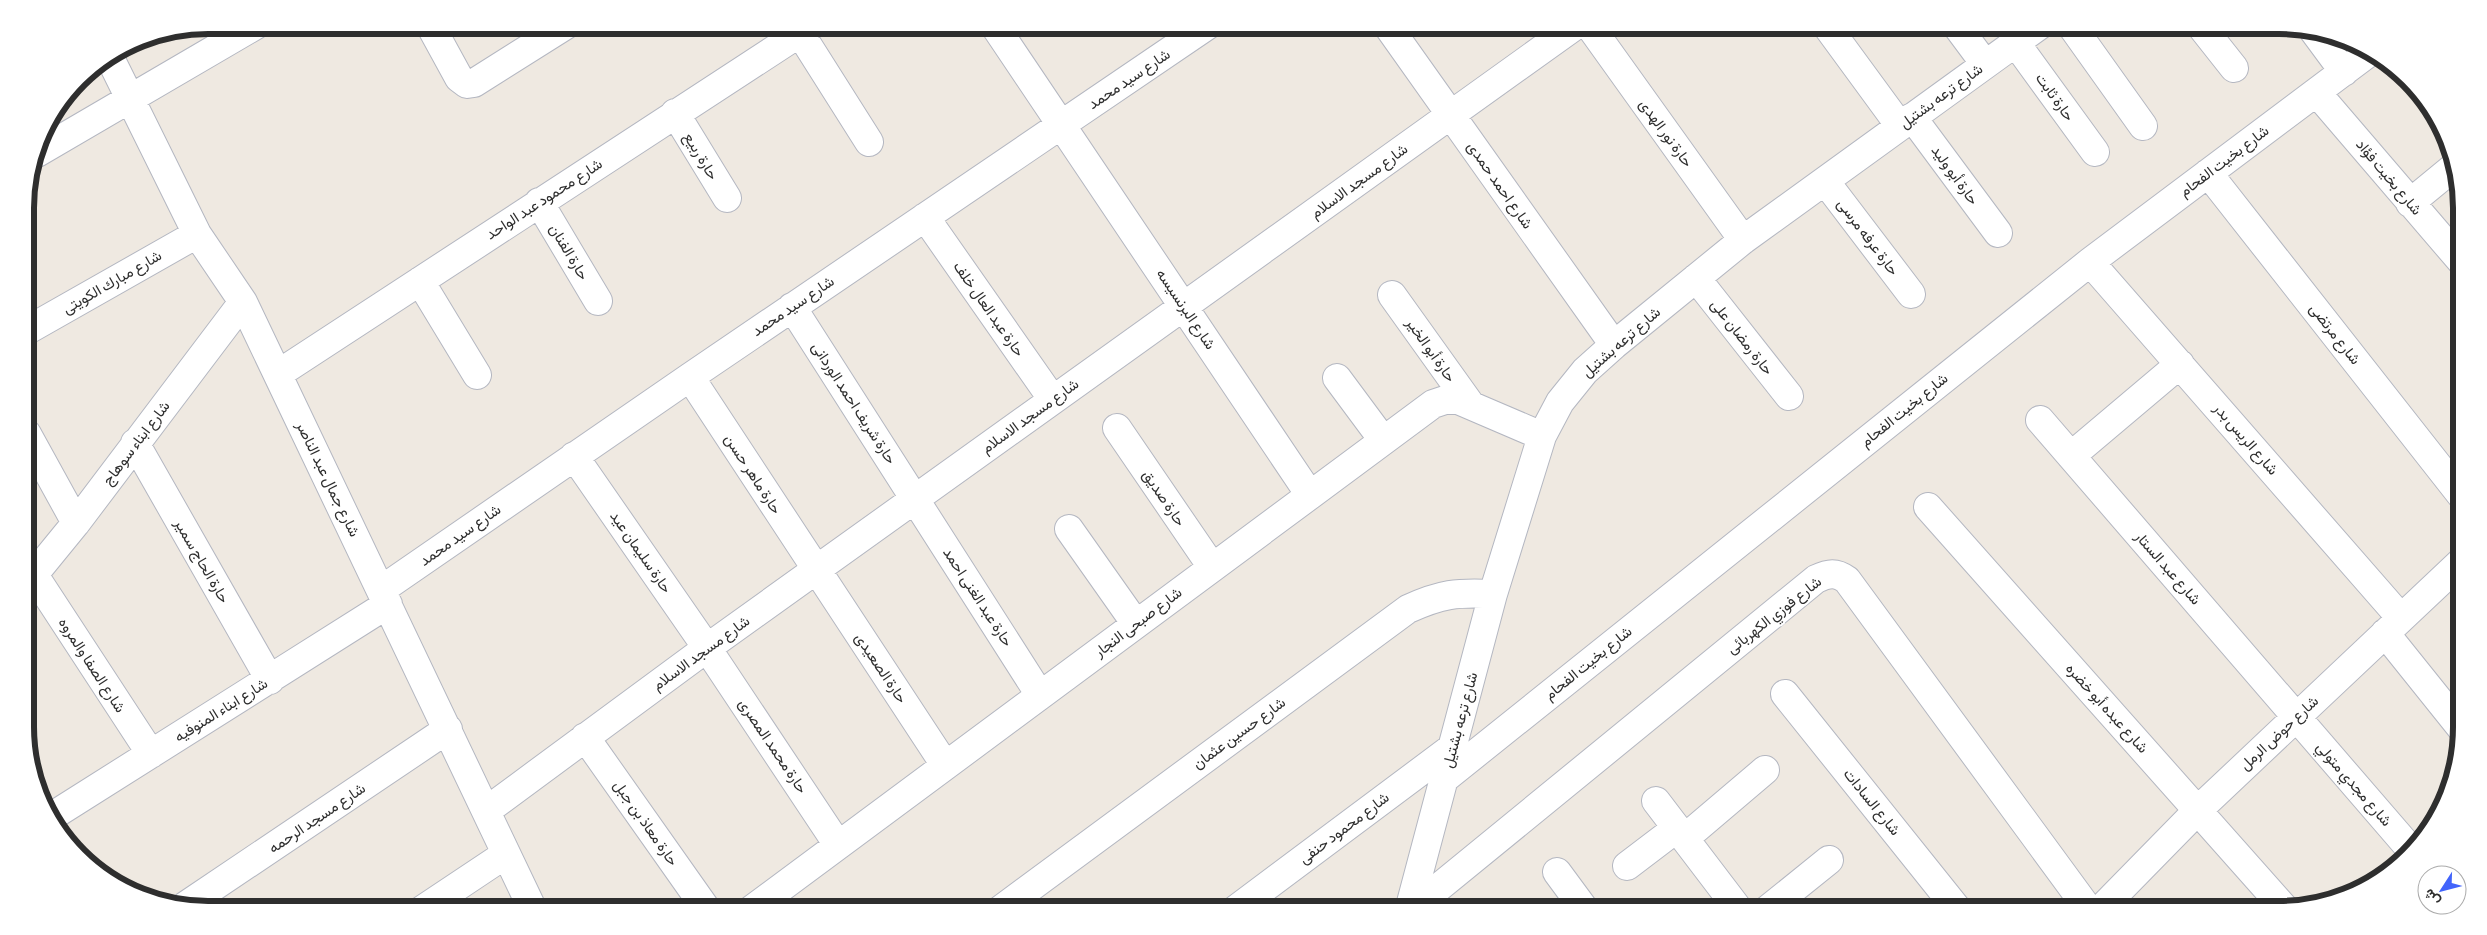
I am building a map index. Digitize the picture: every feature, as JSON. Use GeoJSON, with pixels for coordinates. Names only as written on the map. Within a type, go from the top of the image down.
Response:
{"type":"FeatureCollection","features":[{"type":"Feature","properties":{"kind":"street"},"geometry":{"type":"LineString","coordinates":[[44,149],[241,34]]}},
{"type":"Feature","properties":{"kind":"street"},"geometry":{"type":"LineString","coordinates":[[435,34],[459,78],[467,84],[474,83],[552,34]]}},
{"type":"Feature","properties":{"kind":"street","name":"شارع محمود عبد الواحد"},"geometry":{"type":"LineString","coordinates":[[278,374],[798,34]]}},
{"type":"Feature","properties":{"kind":"street"},"geometry":{"type":"LineString","coordinates":[[809,34],[869,142]]}},
{"type":"Feature","properties":{"kind":"street","name":"شارع البرنسيسه"},"geometry":{"type":"LineString","coordinates":[[1000,34],[1310,495]]}},
{"type":"Feature","properties":{"kind":"street","name":"شارع سيد محمد"},"geometry":{"type":"LineString","coordinates":[[384,597],[574,456],[1195,34]]}},
{"type":"Feature","properties":{"kind":"street","name":"شارع احمد حمدى"},"geometry":{"type":"LineString","coordinates":[[1393,34],[1614,345]]}},
{"type":"Feature","properties":{"kind":"street","name":"شارع مسجد الاسلام"},"geometry":{"type":"LineString","coordinates":[[486,811],[707,648],[1563,34]]}},
{"type":"Feature","properties":{"kind":"street","name":"حارة نور الهدى"},"geometry":{"type":"LineString","coordinates":[[1595,34],[1743,240]]}},
{"type":"Feature","properties":{"kind":"street","name":"حارة أبو وليد"},"geometry":{"type":"LineString","coordinates":[[1834,34],[1998,233]]}},
{"type":"Feature","properties":{"kind":"street"},"geometry":{"type":"LineString","coordinates":[[1963,34],[1985,64]]}},
{"type":"Feature","properties":{"kind":"street","name":"شارع ترعه بشتيل"},"geometry":{"type":"LineString","coordinates":[[1412,901],[1493,594],[1542,436],[1560,402],[1585,371],[1614,345],[1743,240],[2027,34]]}},
{"type":"Feature","properties":{"kind":"street"},"geometry":{"type":"LineString","coordinates":[[2077,34],[2143,126]]}},
{"type":"Feature","properties":{"kind":"street"},"geometry":{"type":"LineString","coordinates":[[2207,34],[2234,68]]}},
{"type":"Feature","properties":{"kind":"street"},"geometry":{"type":"LineString","coordinates":[[2319,38],[2344,72]]}},
{"type":"Feature","properties":{"kind":"street","name":"حارة ثابت"},"geometry":{"type":"LineString","coordinates":[[2015,42],[2095,152]]}},
{"type":"Feature","properties":{"kind":"street","name":"شارع بخيت الفحام"},"geometry":{"type":"LineString","coordinates":[[1444,778],[2090,262],[2364,56]]}},
{"type":"Feature","properties":{"kind":"street","name":"شارع جمال عبد الناصر"},"geometry":{"type":"LineString","coordinates":[[112,62],[197,234],[243,302],[529,901]]}},
{"type":"Feature","properties":{"kind":"street","name":"شارع بخيت فؤاد"},"geometry":{"type":"LineString","coordinates":[[2317,93],[2453,252]]}},
{"type":"Feature","properties":{"kind":"street","name":"حارة ربيع"},"geometry":{"type":"LineString","coordinates":[[675,113],[727,198]]}},
{"type":"Feature","properties":{"kind":"street"},"geometry":{"type":"LineString","coordinates":[[2410,203],[2449,171]]}},
{"type":"Feature","properties":{"kind":"street","name":"شارع مرتضى"},"geometry":{"type":"LineString","coordinates":[[2208,173],[2453,485]]}},
{"type":"Feature","properties":{"kind":"street","name":"حارة عرفه مرسى"},"geometry":{"type":"LineString","coordinates":[[1825,181],[1910,294]]}},
{"type":"Feature","properties":{"kind":"street","name":"حارة الفنان"},"geometry":{"type":"LineString","coordinates":[[539,202],[598,301]]}},
{"type":"Feature","properties":{"kind":"street","name":"حارة عبد العال خلف"},"geometry":{"type":"LineString","coordinates":[[924,217],[1053,400]]}},
{"type":"Feature","properties":{"kind":"street","name":"شارع مبارك الكويتى"},"geometry":{"type":"LineString","coordinates":[[34,326],[197,234]]}},
{"type":"Feature","properties":{"kind":"street","name":"شارع الريس بدر"},"geometry":{"type":"LineString","coordinates":[[2090,262],[2180,364],[2393,625],[2453,715]]}},
{"type":"Feature","properties":{"kind":"street","name":"حارة رمضان على"},"geometry":{"type":"LineString","coordinates":[[1696,278],[1789,396]]}},
{"type":"Feature","properties":{"kind":"street"},"geometry":{"type":"LineString","coordinates":[[420,281],[477,376]]}},
{"type":"Feature","properties":{"kind":"street","name":"حارة أبو الخير"},"geometry":{"type":"LineString","coordinates":[[1392,295],[1470,404]]}},
{"type":"Feature","properties":{"kind":"street","name":"شارع ابناء سوهاج"},"geometry":{"type":"LineString","coordinates":[[34,575],[76,523],[243,302]]}},
{"type":"Feature","properties":{"kind":"street","name":"حارة شريف احمد الوردانى"},"geometry":{"type":"LineString","coordinates":[[792,307],[915,499]]}},
{"type":"Feature","properties":{"kind":"street"},"geometry":{"type":"LineString","coordinates":[[2071,456],[2180,364]]}},
{"type":"Feature","properties":{"kind":"street","name":"حارة ماهر حسن"},"geometry":{"type":"LineString","coordinates":[[690,377],[816,570]]}},
{"type":"Feature","properties":{"kind":"street"},"geometry":{"type":"LineString","coordinates":[[1337,378],[1383,440]]}},
{"type":"Feature","properties":{"kind":"street","name":"شارع صبحى النجار"},"geometry":{"type":"LineString","coordinates":[[762,901],[1433,404],[1445,400],[1470,404],[1542,436]]}},
{"type":"Feature","properties":{"kind":"street","name":"شارع عبد الستار"},"geometry":{"type":"LineString","coordinates":[[2040,420],[2296,716]]}},
{"type":"Feature","properties":{"kind":"street","name":"حارة صديق"},"geometry":{"type":"LineString","coordinates":[[1117,428],[1212,568]]}},
{"type":"Feature","properties":{"kind":"street","name":"حارة الحاج سمير"},"geometry":{"type":"LineString","coordinates":[[135,443],[270,680]]}},
{"type":"Feature","properties":{"kind":"street"},"geometry":{"type":"LineString","coordinates":[[34,447],[76,523]]}},
{"type":"Feature","properties":{"kind":"street","name":"حارة سليمان عيد"},"geometry":{"type":"LineString","coordinates":[[574,456],[707,648]]}},
{"type":"Feature","properties":{"kind":"street","name":"حارة عبد الغنى احمد"},"geometry":{"type":"LineString","coordinates":[[915,499],[1040,695]]}},
{"type":"Feature","properties":{"kind":"street","name":"شارع عبده أبو خضره"},"geometry":{"type":"LineString","coordinates":[[1928,507],[2198,810],[2276,901]]}},
{"type":"Feature","properties":{"kind":"street"},"geometry":{"type":"LineString","coordinates":[[1069,529],[1136,624]]}},
{"type":"Feature","properties":{"kind":"street","name":"حارة الصعيدى"},"geometry":{"type":"LineString","coordinates":[[816,570],[946,766]]}},
{"type":"Feature","properties":{"kind":"street","name":"شارع فوزي الكهربائى"},"geometry":{"type":"LineString","coordinates":[[1421,901],[1816,579],[1827,574],[1838,574],[1847,580],[2082,901]]}},
{"type":"Feature","properties":{"kind":"street","name":"شارع حوض الرمل"},"geometry":{"type":"LineString","coordinates":[[2109,901],[2198,810],[2296,716],[2393,625],[2453,575]]}},
{"type":"Feature","properties":{"kind":"street","name":"شارع الصفا والمروه"},"geometry":{"type":"LineString","coordinates":[[34,583],[151,754]]}},
{"type":"Feature","properties":{"kind":"street","name":"شارع حسين عثمان"},"geometry":{"type":"LineString","coordinates":[[1012,901],[1408,609],[1435,597],[1464,592],[1493,594]]}},
{"type":"Feature","properties":{"kind":"street","name":"شارع ابناء المنوفيه"},"geometry":{"type":"LineString","coordinates":[[57,813],[270,680],[384,597]]}},
{"type":"Feature","properties":{"kind":"street","name":"حارة محمد المصرى"},"geometry":{"type":"LineString","coordinates":[[707,648],[838,845]]}},
{"type":"Feature","properties":{"kind":"street","name":"شارع السادات"},"geometry":{"type":"LineString","coordinates":[[1785,694],[1951,901]]}},
{"type":"Feature","properties":{"kind":"street","name":"شارع مجدي متولي"},"geometry":{"type":"LineString","coordinates":[[2296,716],[2407,845]]}},
{"type":"Feature","properties":{"kind":"street","name":"شارع مسجد الرحمه"},"geometry":{"type":"LineString","coordinates":[[193,901],[448,729]]}},
{"type":"Feature","properties":{"kind":"street","name":"حارة معاذ بن جبل"},"geometry":{"type":"LineString","coordinates":[[585,737],[702,901]]}},
{"type":"Feature","properties":{"kind":"street","name":"شارع محمود حنفى"},"geometry":{"type":"LineString","coordinates":[[1247,901],[1453,747]]}},
{"type":"Feature","properties":{"kind":"street"},"geometry":{"type":"LineString","coordinates":[[1627,866],[1681,833],[1765,770]]}},
{"type":"Feature","properties":{"kind":"street"},"geometry":{"type":"LineString","coordinates":[[1656,801],[1732,901]]}},
{"type":"Feature","properties":{"kind":"street"},"geometry":{"type":"LineString","coordinates":[[436,901],[506,854]]}},
{"type":"Feature","properties":{"kind":"street"},"geometry":{"type":"LineString","coordinates":[[1778,901],[1830,860]]}},
{"type":"Feature","properties":{"kind":"street"},"geometry":{"type":"LineString","coordinates":[[1557,872],[1578,901]]}}]}
